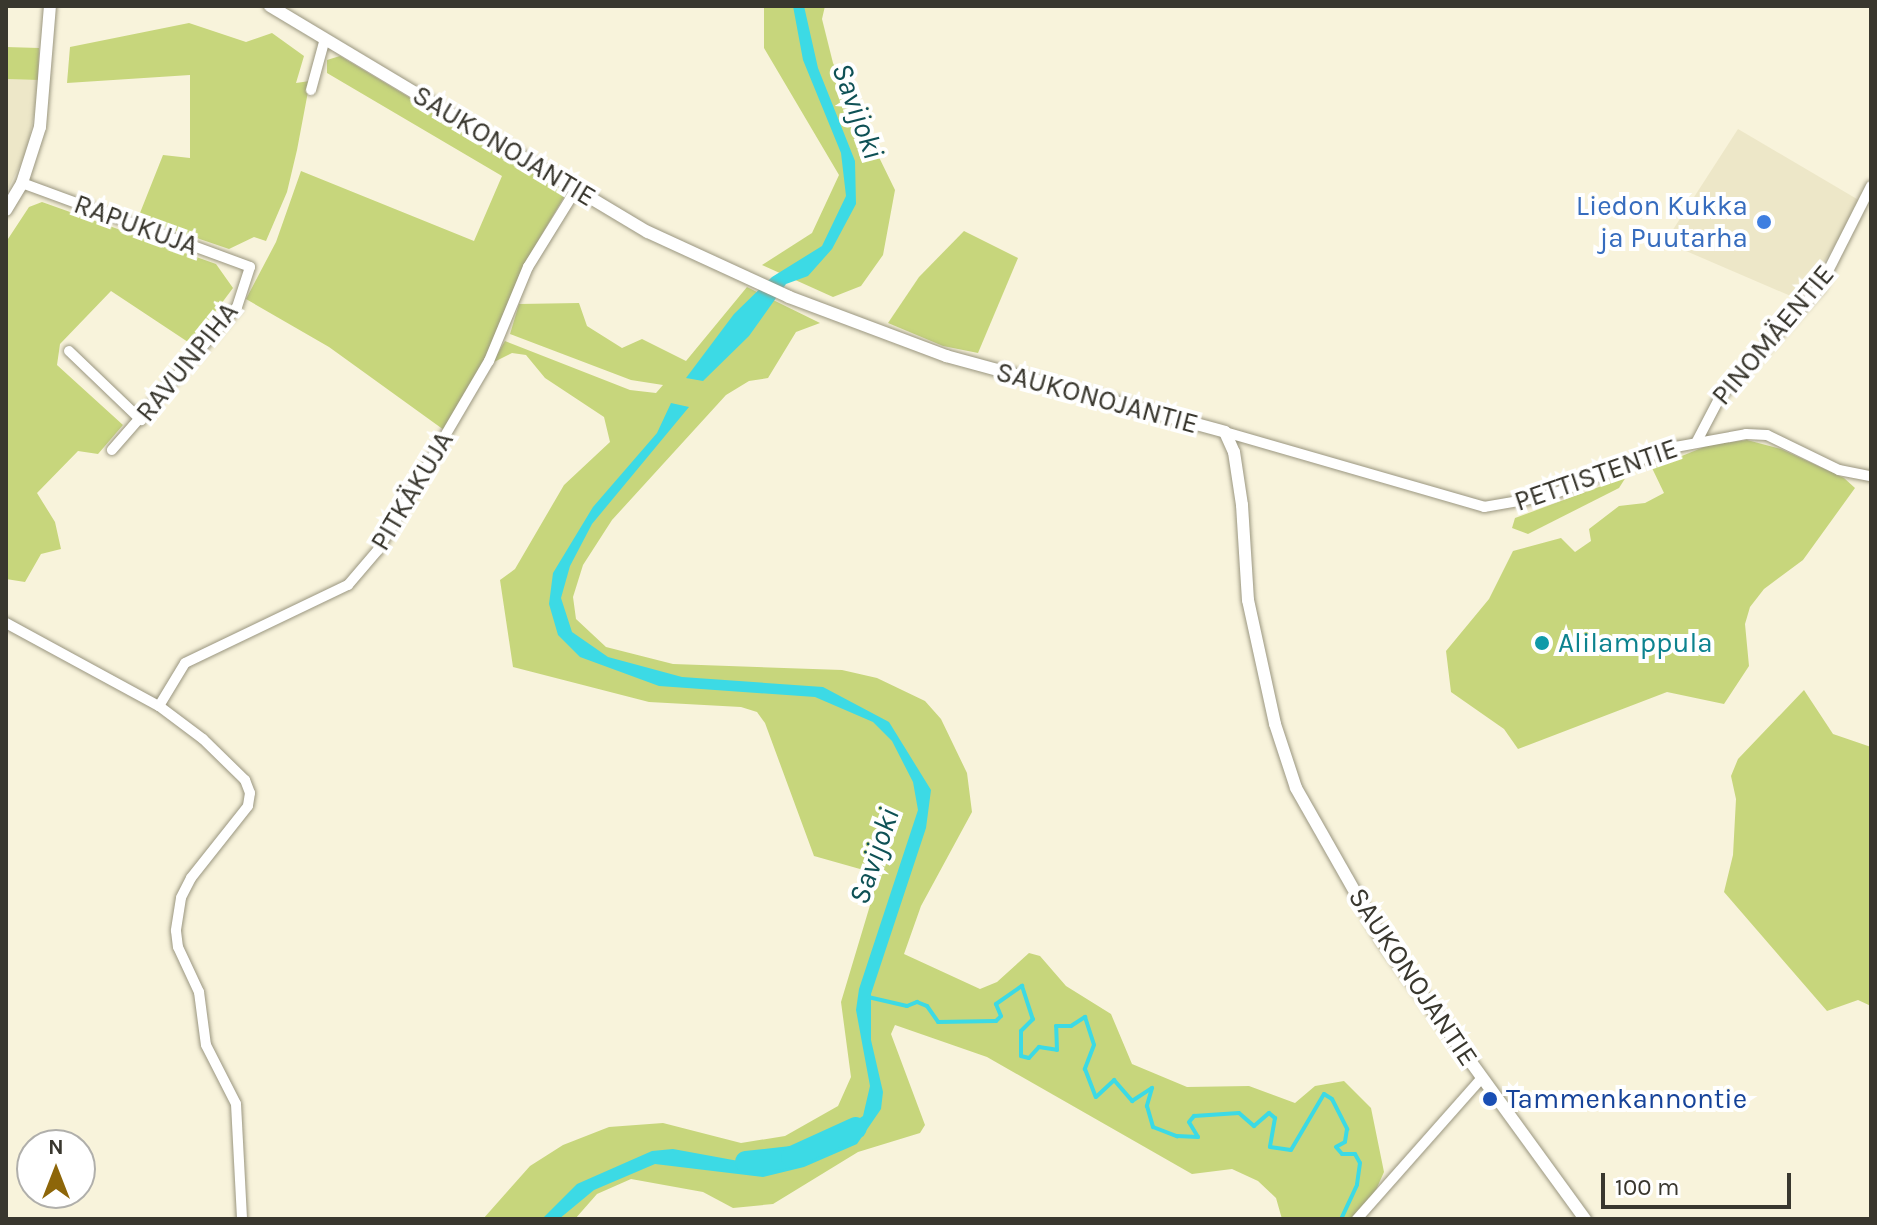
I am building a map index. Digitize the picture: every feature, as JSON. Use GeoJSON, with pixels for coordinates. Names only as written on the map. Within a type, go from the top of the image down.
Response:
{"type":"FeatureCollection","features":[{"type":"Feature","properties":{"kind":"street"},"geometry":{"type":"LineString","coordinates":[[6,210],[22,183],[42,115],[50,6]]}},
{"type":"Feature","properties":{"kind":"street","name":"SAUKONOJANTIE"},"geometry":{"type":"LineString","coordinates":[[270,6],[324,42],[648,232],[753,281],[946,356],[1225,432],[1234,452],[1242,505],[1248,600],[1275,724],[1296,788],[1383,941],[1585,1219]]}},
{"type":"Feature","properties":{"kind":"street"},"geometry":{"type":"LineString","coordinates":[[311,90],[324,42]]}},
{"type":"Feature","properties":{"kind":"street","name":"RAPUKUJA"},"geometry":{"type":"LineString","coordinates":[[22,183],[250,267]]}},
{"type":"Feature","properties":{"kind":"street","name":"PINOMÄENTIE"},"geometry":{"type":"LineString","coordinates":[[1697,441],[1720,397],[1820,287],[1871,186]]}},
{"type":"Feature","properties":{"kind":"street","name":"PITKÄKUJA"},"geometry":{"type":"LineString","coordinates":[[159,706],[185,663],[338,593],[368,565],[503,336],[528,267],[577,188]]}},
{"type":"Feature","properties":{"kind":"street","name":"RAVUNPIHA"},"geometry":{"type":"LineString","coordinates":[[112,450],[237,307],[250,267]]}},
{"type":"Feature","properties":{"kind":"street"},"geometry":{"type":"LineString","coordinates":[[69,351],[141,420]]}},
{"type":"Feature","properties":{"kind":"street","name":"PETTISTENTIE"},"geometry":{"type":"LineString","coordinates":[[1225,432],[1484,507],[1548,496],[1697,441],[1767,435],[1839,470],[1871,480]]}},
{"type":"Feature","properties":{"kind":"street"},"geometry":{"type":"LineString","coordinates":[[6,623],[159,706],[203,739],[245,780],[250,793],[248,806],[191,878],[181,898],[176,931],[178,947],[199,992],[206,1045],[236,1104],[242,1219]]}},
{"type":"Feature","properties":{"kind":"street"},"geometry":{"type":"LineString","coordinates":[[1357,1219],[1481,1079]]}},
{"type":"Feature","properties":{"kind":"shaded area"},"geometry":{"type":"Polygon","coordinates":[[[6,79],[38,80],[38,94],[26,153],[6,193],[6,79]]]}},
{"type":"Feature","properties":{"kind":"shaded area","name":"Liedon Kukka ja Puutarha"},"geometry":{"type":"Polygon","coordinates":[[[1738,129],[1862,202],[1800,300],[1665,242],[1738,129]]]}},
{"type":"Feature","properties":{"kind":"green space"},"geometry":{"type":"Polygon","coordinates":[[[764,6],[825,6],[822,19],[833,63],[895,190],[883,255],[861,286],[833,297],[762,265],[812,233],[839,175],[764,48],[764,6]]]}},
{"type":"Feature","properties":{"kind":"green space"},"geometry":{"type":"Polygon","coordinates":[[[189,23],[246,42],[272,33],[304,56],[296,83],[310,81],[297,150],[287,192],[266,241],[254,237],[229,249],[138,218],[163,155],[190,158],[190,75],[67,83],[70,47],[189,23]]]}},
{"type":"Feature","properties":{"kind":"green space"},"geometry":{"type":"Polygon","coordinates":[[[6,47],[39,48],[38,80],[6,79],[6,47]]]}},
{"type":"Feature","properties":{"kind":"green space"},"geometry":{"type":"Polygon","coordinates":[[[340,56],[567,192],[526,261],[493,345],[444,430],[329,347],[246,299],[276,242],[301,171],[474,241],[502,176],[327,73],[327,60],[340,56]]]}},
{"type":"Feature","properties":{"kind":"green space"},"geometry":{"type":"Polygon","coordinates":[[[42,202],[216,264],[233,288],[191,344],[111,291],[60,344],[57,365],[123,425],[98,454],[78,451],[37,493],[55,522],[61,549],[41,554],[25,582],[6,579],[6,242],[29,207],[42,202]]]}},
{"type":"Feature","properties":{"kind":"green space"},"geometry":{"type":"Polygon","coordinates":[[[964,231],[1018,258],[978,353],[943,346],[888,323],[919,277],[964,231]]]}},
{"type":"Feature","properties":{"kind":"green space"},"geometry":{"type":"Polygon","coordinates":[[[747,287],[820,323],[796,332],[768,378],[749,381],[726,395],[612,520],[583,565],[573,597],[576,619],[606,647],[673,664],[842,670],[877,678],[925,701],[941,719],[967,773],[972,812],[921,906],[904,954],[980,989],[997,982],[1029,953],[1040,956],[1066,986],[1111,1014],[1132,1064],[1187,1087],[1249,1086],[1295,1103],[1315,1086],[1344,1081],[1371,1108],[1384,1172],[1363,1219],[1282,1219],[1276,1198],[1258,1181],[1232,1169],[1192,1174],[987,1057],[895,1025],[891,1034],[925,1125],[920,1133],[858,1152],[773,1204],[733,1208],[703,1192],[631,1179],[597,1194],[575,1219],[483,1219],[530,1166],[563,1145],[609,1127],[663,1123],[741,1143],[785,1136],[838,1106],[851,1077],[841,1002],[874,892],[871,879],[860,869],[814,856],[765,723],[757,712],[741,707],[649,702],[513,667],[500,580],[515,569],[564,485],[610,442],[604,417],[545,378],[526,355],[512,353],[492,363],[505,341],[630,390],[656,393],[663,385],[631,380],[510,334],[519,304],[579,303],[587,326],[622,348],[642,339],[686,361],[747,287]]]}},
{"type":"Feature","properties":{"kind":"green space"},"geometry":{"type":"Polygon","coordinates":[[[1747,440],[1781,449],[1844,478],[1855,488],[1803,560],[1764,589],[1750,607],[1745,624],[1749,666],[1724,704],[1667,692],[1518,749],[1504,729],[1451,692],[1446,651],[1489,599],[1513,551],[1561,538],[1575,552],[1591,541],[1589,529],[1619,506],[1645,503],[1664,493],[1652,468],[1709,445],[1747,440]]]}},
{"type":"Feature","properties":{"kind":"green space"},"geometry":{"type":"Polygon","coordinates":[[[1626,477],[1619,488],[1528,534],[1512,528],[1515,518],[1626,477]]]}},
{"type":"Feature","properties":{"kind":"green space"},"geometry":{"type":"Polygon","coordinates":[[[1804,690],[1833,734],[1871,747],[1871,1006],[1858,1000],[1827,1011],[1724,892],[1733,855],[1736,799],[1731,776],[1738,759],[1804,690]]]}},
{"type":"Feature","properties":{"kind":"water"},"geometry":{"type":"Polygon","coordinates":[[[793,6],[804,6],[818,68],[855,161],[856,204],[832,249],[808,276],[786,284],[749,336],[703,381],[686,378],[734,314],[772,277],[822,246],[846,196],[841,153],[803,60],[793,6]]]}},
{"type":"Feature","properties":{"kind":"water"},"geometry":{"type":"Polygon","coordinates":[[[671,403],[689,407],[592,524],[570,566],[561,598],[572,632],[608,657],[682,677],[823,687],[889,722],[931,790],[926,828],[871,994],[871,1040],[883,1092],[881,1109],[857,1144],[804,1167],[763,1177],[655,1164],[594,1190],[559,1219],[542,1219],[577,1184],[652,1151],[673,1149],[744,1162],[778,1160],[828,1139],[863,1116],[870,1086],[856,1010],[859,989],[918,810],[913,782],[892,741],[873,722],[815,697],[659,686],[580,657],[558,635],[549,604],[553,573],[593,507],[657,433],[671,403]]]}},
{"type":"Feature","properties":{"kind":"waterway"},"geometry":{"type":"LineString","coordinates":[[868,997],[907,1006],[917,1002],[927,1006],[938,1022],[996,1021],[1001,1016],[996,1004],[1022,986],[1033,1019],[1021,1031],[1021,1056],[1029,1058],[1039,1047],[1057,1050],[1056,1026],[1071,1026],[1085,1017],[1094,1045],[1085,1069],[1096,1097],[1114,1080],[1132,1101],[1152,1088],[1147,1106],[1153,1127],[1177,1136],[1198,1137],[1189,1122],[1194,1116],[1239,1113],[1254,1126],[1269,1113],[1275,1118],[1270,1147],[1291,1150],[1324,1094],[1332,1099],[1347,1129],[1345,1142],[1336,1147],[1342,1154],[1355,1154],[1360,1163],[1357,1185],[1341,1219]]}},
{"type":"Feature","properties":{"kind":"waterway","name":"Savijoki"},"geometry":{"type":"LineString","coordinates":[[746,1162],[792,1157],[856,1128]]}},
{"type":"Feature","properties":{"kind":"place","name":"Liedon Kukka ja Puutarha"},"geometry":{"type":"Point","coordinates":[1764,222]}},
{"type":"Feature","properties":{"kind":"place","name":"Alilamppula"},"geometry":{"type":"Point","coordinates":[1542,643]}},
{"type":"Feature","properties":{"kind":"place","name":"Tammenkannontie"},"geometry":{"type":"Point","coordinates":[1490,1099]}}]}
